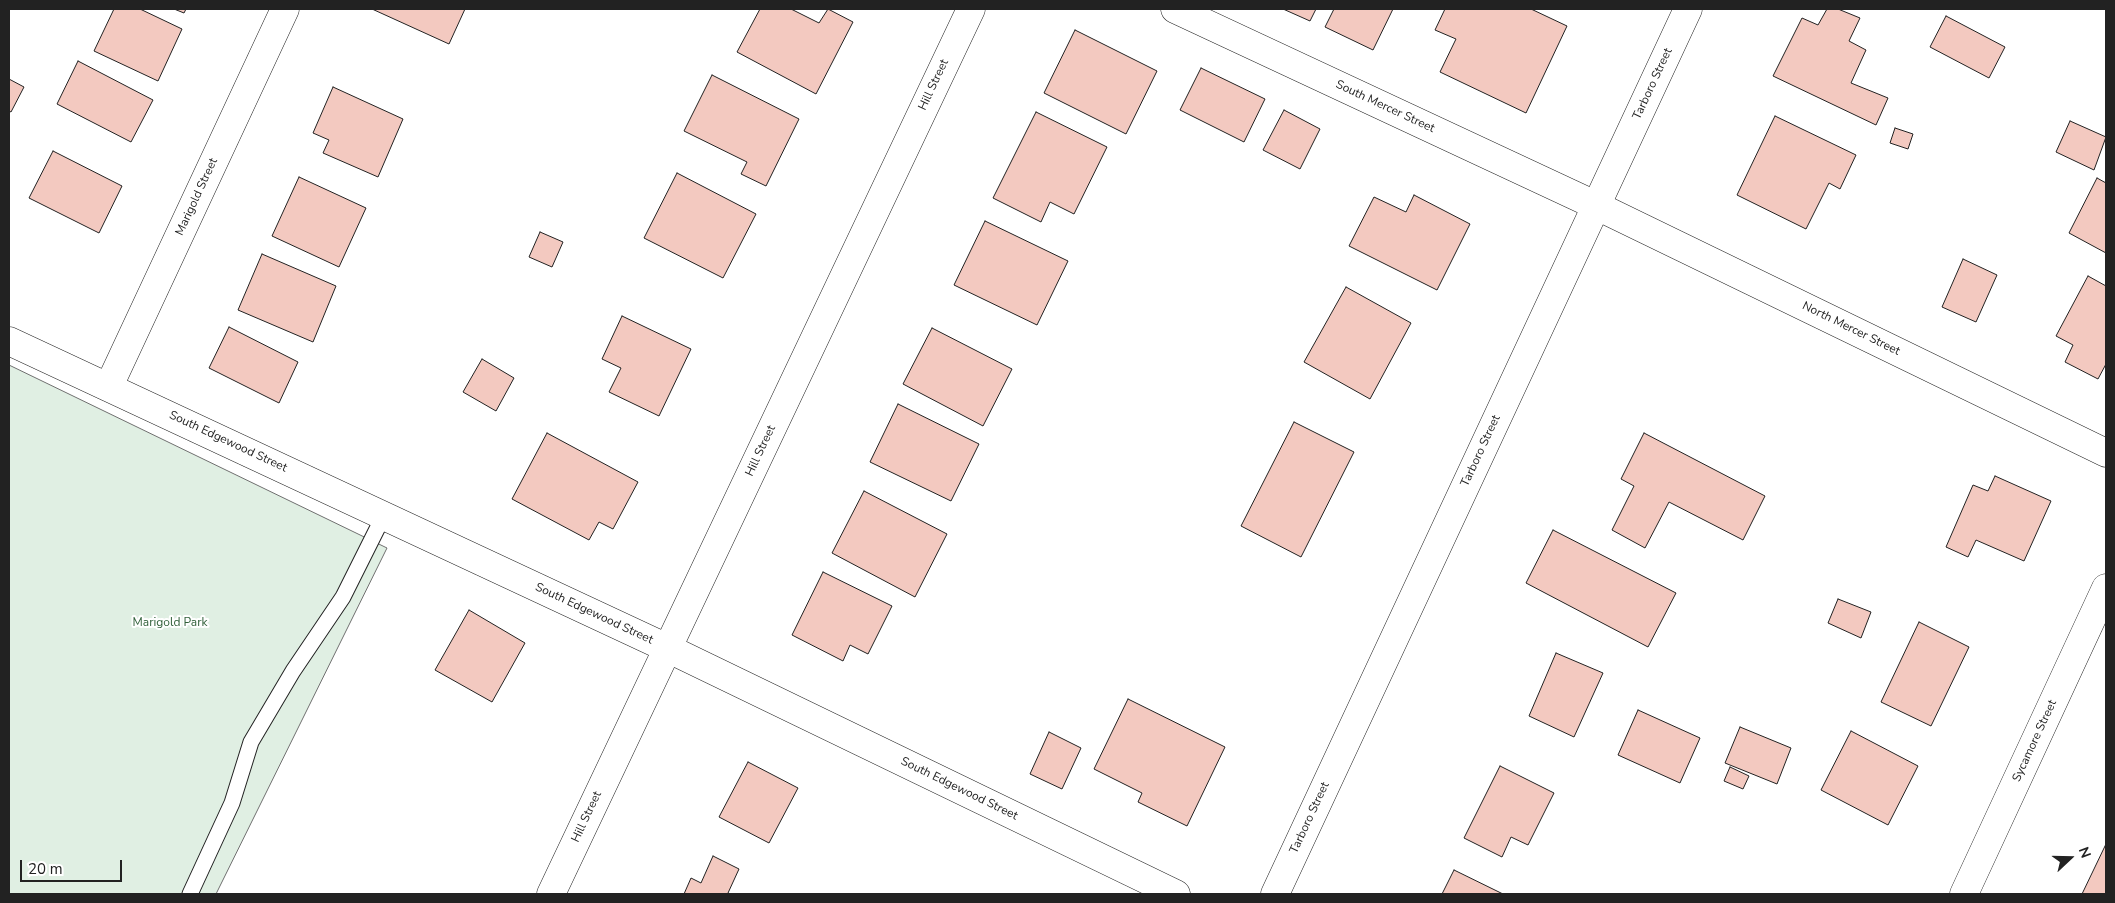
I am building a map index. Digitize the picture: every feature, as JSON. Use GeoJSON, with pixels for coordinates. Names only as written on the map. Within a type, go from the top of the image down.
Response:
{"type":"FeatureCollection","features":[{"type":"Feature","properties":{"kind":"street","name":"Marigold Street"},"geometry":{"type":"LineString","coordinates":[[109,386],[285,9]]}},
{"type":"Feature","properties":{"kind":"street","name":"Hill Street"},"geometry":{"type":"LineString","coordinates":[[551,894],[971,9]]}},
{"type":"Feature","properties":{"kind":"street","name":"South Mercer Street"},"geometry":{"type":"LineString","coordinates":[[1175,9],[1595,205]]}},
{"type":"Feature","properties":{"kind":"street","name":"Tarboro Street"},"geometry":{"type":"LineString","coordinates":[[1275,894],[1688,9]]}},
{"type":"Feature","properties":{"kind":"street","name":"North Mercer Street"},"geometry":{"type":"LineString","coordinates":[[1595,205],[2106,452]]}},
{"type":"Feature","properties":{"kind":"street","name":"South Edgewood Street"},"geometry":{"type":"LineString","coordinates":[[9,341],[109,386],[667,648],[1176,894]]}},
{"type":"Feature","properties":{"kind":"street","name":"Sycamore Street"},"geometry":{"type":"LineString","coordinates":[[1964,894],[2106,588]]}},
{"type":"Feature","properties":{"kind":"lane"},"geometry":{"type":"LineString","coordinates":[[190,894],[232,803],[251,742],[293,671],[343,596],[384,515]]}},
{"type":"Feature","properties":{"kind":"green space","name":"Marigold Park"},"geometry":{"type":"Polygon","coordinates":[[[9,365],[387,548],[216,894],[9,894],[9,365]]]}},
{"type":"Feature","properties":{"kind":"building"},"geometry":{"type":"Polygon","coordinates":[[[114,9],[140,9],[182,29],[158,81],[94,51],[114,9]]]}},
{"type":"Feature","properties":{"kind":"building"},"geometry":{"type":"Polygon","coordinates":[[[174,9],[186,9],[184,13],[174,9]]]}},
{"type":"Feature","properties":{"kind":"building"},"geometry":{"type":"Polygon","coordinates":[[[372,9],[465,9],[449,44],[372,9]]]}},
{"type":"Feature","properties":{"kind":"building"},"geometry":{"type":"Polygon","coordinates":[[[760,9],[791,9],[819,23],[828,9],[853,22],[816,94],[737,52],[760,9]]]}},
{"type":"Feature","properties":{"kind":"building"},"geometry":{"type":"Polygon","coordinates":[[[1283,9],[1316,9],[1310,21],[1283,9]]]}},
{"type":"Feature","properties":{"kind":"building"},"geometry":{"type":"Polygon","coordinates":[[[1334,9],[1393,9],[1373,50],[1325,27],[1334,9]]]}},
{"type":"Feature","properties":{"kind":"building"},"geometry":{"type":"Polygon","coordinates":[[[1445,9],[1531,9],[1567,26],[1526,113],[1440,72],[1456,39],[1435,30],[1445,9]]]}},
{"type":"Feature","properties":{"kind":"building"},"geometry":{"type":"Polygon","coordinates":[[[1827,9],[1838,9],[1860,18],[1849,41],[1866,50],[1851,83],[1888,98],[1876,125],[1773,76],[1802,18],[1818,25],[1827,9]]]}},
{"type":"Feature","properties":{"kind":"building"},"geometry":{"type":"Polygon","coordinates":[[[1946,16],[2005,47],[1989,78],[1930,47],[1946,16]]]}},
{"type":"Feature","properties":{"kind":"building"},"geometry":{"type":"Polygon","coordinates":[[[1075,30],[1157,71],[1126,134],[1044,93],[1075,30]]]}},
{"type":"Feature","properties":{"kind":"building"},"geometry":{"type":"Polygon","coordinates":[[[78,61],[153,100],[131,142],[57,104],[78,61]]]}},
{"type":"Feature","properties":{"kind":"building"},"geometry":{"type":"Polygon","coordinates":[[[1201,68],[1265,99],[1244,142],[1180,110],[1201,68]]]}},
{"type":"Feature","properties":{"kind":"building"},"geometry":{"type":"Polygon","coordinates":[[[712,75],[799,119],[766,186],[741,174],[747,162],[684,131],[712,75]]]}},
{"type":"Feature","properties":{"kind":"building"},"geometry":{"type":"Polygon","coordinates":[[[9,79],[24,87],[11,112],[9,111],[9,79]]]}},
{"type":"Feature","properties":{"kind":"building"},"geometry":{"type":"Polygon","coordinates":[[[333,87],[403,119],[378,177],[323,153],[329,140],[313,133],[333,87]]]}},
{"type":"Feature","properties":{"kind":"building"},"geometry":{"type":"Polygon","coordinates":[[[1284,110],[1320,129],[1300,169],[1263,150],[1284,110]]]}},
{"type":"Feature","properties":{"kind":"building"},"geometry":{"type":"Polygon","coordinates":[[[1036,112],[1107,147],[1074,214],[1050,202],[1041,222],[993,198],[1036,112]]]}},
{"type":"Feature","properties":{"kind":"building"},"geometry":{"type":"Polygon","coordinates":[[[1775,116],[1856,155],[1840,189],[1829,183],[1806,229],[1737,195],[1775,116]]]}},
{"type":"Feature","properties":{"kind":"building"},"geometry":{"type":"Polygon","coordinates":[[[2070,121],[2106,137],[2094,170],[2056,152],[2070,121]]]}},
{"type":"Feature","properties":{"kind":"building"},"geometry":{"type":"Polygon","coordinates":[[[1895,128],[1913,134],[1908,149],[1890,143],[1895,128]]]}},
{"type":"Feature","properties":{"kind":"building"},"geometry":{"type":"Polygon","coordinates":[[[53,151],[122,186],[99,233],[29,198],[53,151]]]}},
{"type":"Feature","properties":{"kind":"building"},"geometry":{"type":"Polygon","coordinates":[[[677,173],[756,214],[723,278],[644,238],[677,173]]]}},
{"type":"Feature","properties":{"kind":"building"},"geometry":{"type":"Polygon","coordinates":[[[299,177],[366,208],[339,267],[272,236],[299,177]]]}},
{"type":"Feature","properties":{"kind":"building"},"geometry":{"type":"Polygon","coordinates":[[[2097,178],[2106,183],[2106,253],[2069,233],[2097,178]]]}},
{"type":"Feature","properties":{"kind":"building"},"geometry":{"type":"Polygon","coordinates":[[[1414,195],[1470,224],[1437,290],[1349,246],[1374,197],[1406,212],[1414,195]]]}},
{"type":"Feature","properties":{"kind":"building"},"geometry":{"type":"Polygon","coordinates":[[[985,221],[1068,261],[1037,325],[954,285],[985,221]]]}},
{"type":"Feature","properties":{"kind":"building"},"geometry":{"type":"Polygon","coordinates":[[[540,232],[563,242],[552,267],[529,257],[540,232]]]}},
{"type":"Feature","properties":{"kind":"building"},"geometry":{"type":"Polygon","coordinates":[[[262,254],[336,286],[313,342],[238,310],[262,254]]]}},
{"type":"Feature","properties":{"kind":"building"},"geometry":{"type":"Polygon","coordinates":[[[1963,259],[1997,275],[1976,322],[1942,307],[1963,259]]]}},
{"type":"Feature","properties":{"kind":"building"},"geometry":{"type":"Polygon","coordinates":[[[2088,276],[2106,286],[2106,364],[2098,379],[2065,362],[2073,345],[2056,336],[2088,276]]]}},
{"type":"Feature","properties":{"kind":"building"},"geometry":{"type":"Polygon","coordinates":[[[1346,287],[1411,323],[1370,399],[1304,362],[1346,287]]]}},
{"type":"Feature","properties":{"kind":"building"},"geometry":{"type":"Polygon","coordinates":[[[622,316],[691,349],[659,416],[609,392],[621,368],[602,359],[622,316]]]}},
{"type":"Feature","properties":{"kind":"building"},"geometry":{"type":"Polygon","coordinates":[[[229,327],[298,362],[279,403],[209,368],[229,327]]]}},
{"type":"Feature","properties":{"kind":"building"},"geometry":{"type":"Polygon","coordinates":[[[932,328],[1012,369],[983,426],[903,384],[932,328]]]}},
{"type":"Feature","properties":{"kind":"building"},"geometry":{"type":"Polygon","coordinates":[[[482,359],[514,378],[496,411],[463,392],[482,359]]]}},
{"type":"Feature","properties":{"kind":"building"},"geometry":{"type":"Polygon","coordinates":[[[898,404],[979,444],[951,501],[870,462],[898,404]]]}},
{"type":"Feature","properties":{"kind":"building"},"geometry":{"type":"Polygon","coordinates":[[[1294,422],[1354,452],[1301,557],[1241,526],[1294,422]]]}},
{"type":"Feature","properties":{"kind":"building"},"geometry":{"type":"Polygon","coordinates":[[[547,433],[638,482],[613,529],[599,522],[589,540],[512,499],[547,433]]]}},
{"type":"Feature","properties":{"kind":"building"},"geometry":{"type":"Polygon","coordinates":[[[1644,433],[1765,496],[1743,540],[1669,502],[1645,548],[1612,530],[1634,486],[1621,479],[1644,433]]]}},
{"type":"Feature","properties":{"kind":"building"},"geometry":{"type":"Polygon","coordinates":[[[1995,476],[2051,501],[2024,561],[1976,540],[1968,557],[1946,547],[1973,485],[1988,491],[1995,476]]]}},
{"type":"Feature","properties":{"kind":"building"},"geometry":{"type":"Polygon","coordinates":[[[864,491],[947,534],[915,597],[832,553],[864,491]]]}},
{"type":"Feature","properties":{"kind":"building"},"geometry":{"type":"Polygon","coordinates":[[[1553,530],[1676,593],[1648,647],[1526,583],[1553,530]]]}},
{"type":"Feature","properties":{"kind":"building"},"geometry":{"type":"Polygon","coordinates":[[[823,572],[892,606],[868,654],[850,645],[843,661],[792,635],[823,572]]]}},
{"type":"Feature","properties":{"kind":"building"},"geometry":{"type":"Polygon","coordinates":[[[1838,599],[1871,612],[1861,638],[1828,623],[1838,599]]]}},
{"type":"Feature","properties":{"kind":"building"},"geometry":{"type":"Polygon","coordinates":[[[469,610],[525,643],[492,702],[435,670],[469,610]]]}},
{"type":"Feature","properties":{"kind":"building"},"geometry":{"type":"Polygon","coordinates":[[[1919,622],[1969,647],[1931,726],[1881,702],[1919,622]]]}},
{"type":"Feature","properties":{"kind":"building"},"geometry":{"type":"Polygon","coordinates":[[[1556,653],[1603,673],[1574,737],[1529,716],[1556,653]]]}},
{"type":"Feature","properties":{"kind":"building"},"geometry":{"type":"Polygon","coordinates":[[[1128,699],[1225,747],[1187,826],[1138,802],[1142,793],[1094,769],[1128,699]]]}},
{"type":"Feature","properties":{"kind":"building"},"geometry":{"type":"Polygon","coordinates":[[[1638,710],[1700,738],[1680,783],[1618,755],[1638,710]]]}},
{"type":"Feature","properties":{"kind":"building"},"geometry":{"type":"Polygon","coordinates":[[[1740,727],[1791,748],[1777,784],[1725,763],[1740,727]]]}},
{"type":"Feature","properties":{"kind":"building"},"geometry":{"type":"Polygon","coordinates":[[[1851,731],[1918,766],[1888,825],[1821,790],[1851,731]]]}},
{"type":"Feature","properties":{"kind":"building"},"geometry":{"type":"Polygon","coordinates":[[[1049,732],[1081,748],[1062,789],[1030,774],[1049,732]]]}},
{"type":"Feature","properties":{"kind":"building"},"geometry":{"type":"Polygon","coordinates":[[[748,762],[798,788],[769,843],[719,817],[748,762]]]}},
{"type":"Feature","properties":{"kind":"building"},"geometry":{"type":"Polygon","coordinates":[[[1500,766],[1554,793],[1528,845],[1511,837],[1502,857],[1464,838],[1500,766]]]}},
{"type":"Feature","properties":{"kind":"building"},"geometry":{"type":"Polygon","coordinates":[[[1730,767],[1749,776],[1743,789],[1724,781],[1730,767]]]}},
{"type":"Feature","properties":{"kind":"building"},"geometry":{"type":"Polygon","coordinates":[[[2106,844],[2106,894],[2082,894],[2106,844]]]}},
{"type":"Feature","properties":{"kind":"building"},"geometry":{"type":"Polygon","coordinates":[[[713,856],[739,869],[728,893],[730,894],[684,894],[691,878],[701,883],[713,856]]]}},
{"type":"Feature","properties":{"kind":"building"},"geometry":{"type":"Polygon","coordinates":[[[1454,870],[1503,894],[1442,894],[1454,870]]]}}]}
